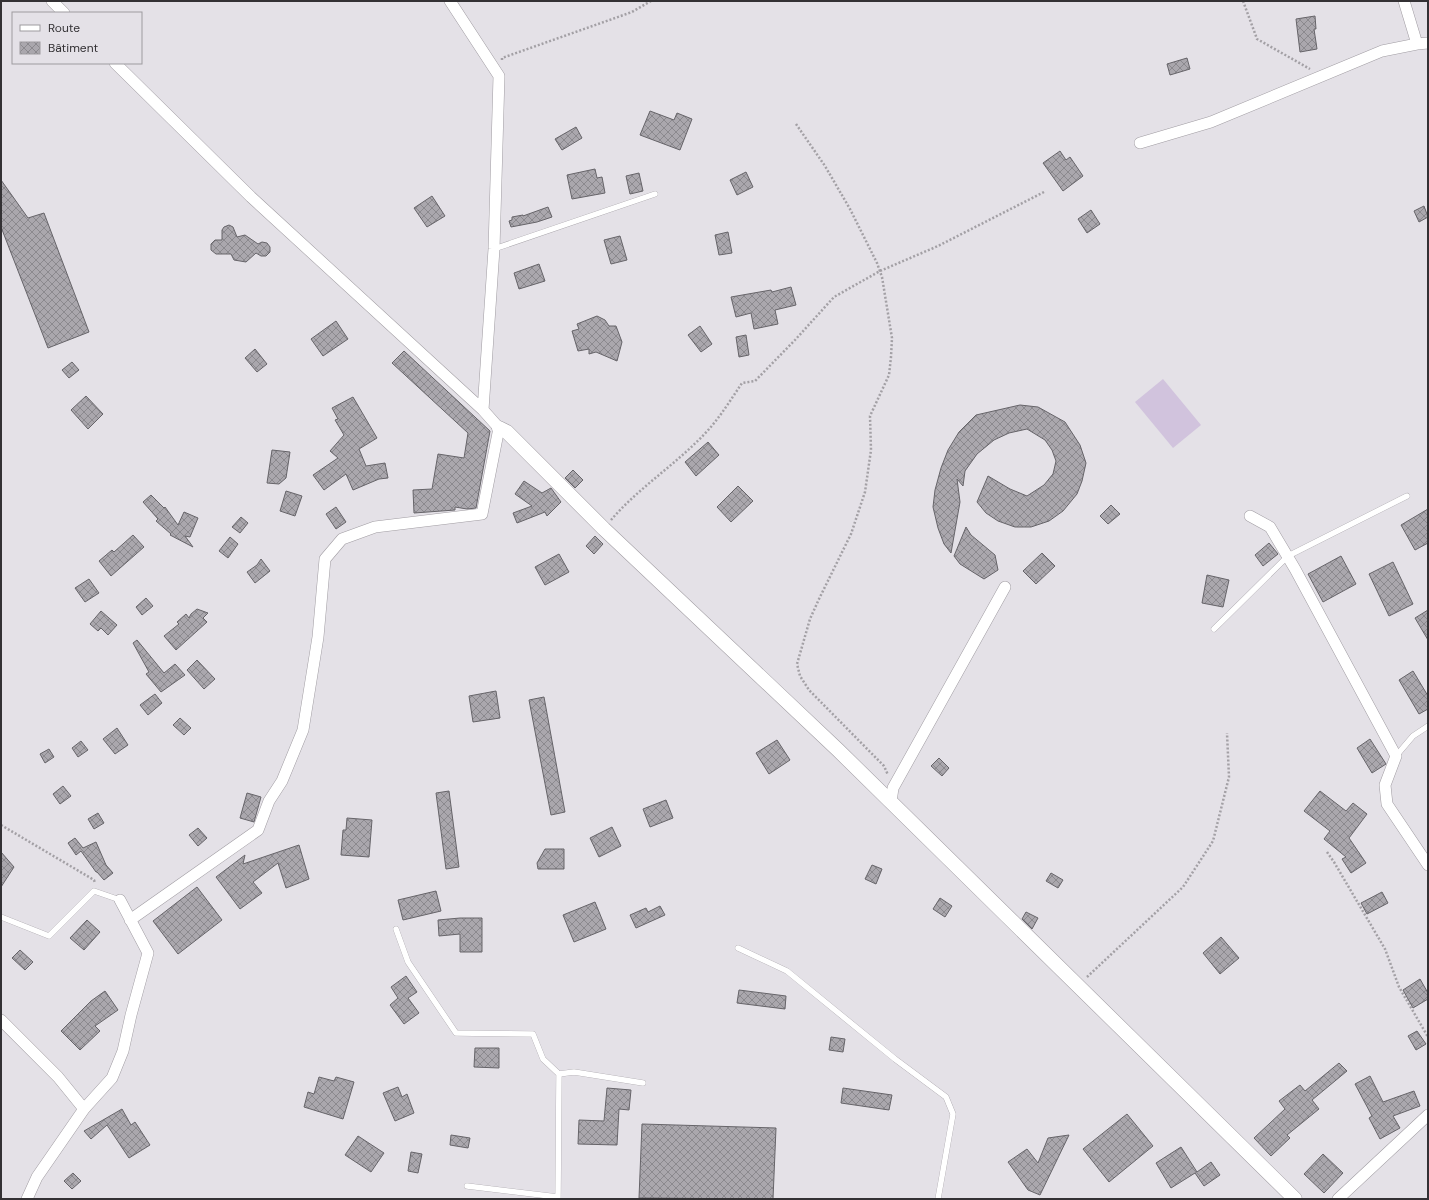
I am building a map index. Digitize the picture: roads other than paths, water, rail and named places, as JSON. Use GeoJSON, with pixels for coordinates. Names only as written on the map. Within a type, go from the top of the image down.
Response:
{"type":"FeatureCollection","features":[{"type":"Feature","properties":{"kind":"street"},"geometry":{"type":"LineString","coordinates":[[52,1],[63,12]]}},
{"type":"Feature","properties":{"kind":"street"},"geometry":{"type":"LineString","coordinates":[[450,1],[499,76],[494,249],[483,410]]}},
{"type":"Feature","properties":{"kind":"street"},"geometry":{"type":"LineString","coordinates":[[1140,143],[1211,122],[1382,51],[1422,44],[1404,1]]}},
{"type":"Feature","properties":{"kind":"street"},"geometry":{"type":"LineString","coordinates":[[116,64],[251,197],[483,410],[499,428],[507,432],[604,529],[838,750],[1295,1199]]}},
{"type":"Feature","properties":{"kind":"street"},"geometry":{"type":"LineString","coordinates":[[130,920],[258,830],[269,801],[282,781],[304,730],[318,637],[326,559],[342,539],[375,527],[482,514],[499,428]]}},
{"type":"Feature","properties":{"kind":"street"},"geometry":{"type":"LineString","coordinates":[[1250,516],[1270,527],[1288,556],[1396,756],[1385,785],[1387,804],[1428,865]]}},
{"type":"Feature","properties":{"kind":"street"},"geometry":{"type":"LineString","coordinates":[[891,802],[894,788],[1005,587]]}},
{"type":"Feature","properties":{"kind":"street"},"geometry":{"type":"LineString","coordinates":[[27,1199],[38,1177],[84,1109],[112,1078],[123,1051],[148,953],[120,900]]}},
{"type":"Feature","properties":{"kind":"street"},"geometry":{"type":"LineString","coordinates":[[1,1020],[58,1077],[84,1109]]}},
{"type":"Feature","properties":{"kind":"street"},"geometry":{"type":"LineString","coordinates":[[1338,1199],[1428,1115]]}},
{"type":"Feature","properties":{"kind":"lane"},"geometry":{"type":"LineString","coordinates":[[494,249],[655,194]]}},
{"type":"Feature","properties":{"kind":"lane"},"geometry":{"type":"LineString","coordinates":[[1214,629],[1288,556],[1407,496]]}},
{"type":"Feature","properties":{"kind":"lane"},"geometry":{"type":"LineString","coordinates":[[1396,756],[1413,736],[1428,726]]}},
{"type":"Feature","properties":{"kind":"lane"},"geometry":{"type":"LineString","coordinates":[[1,917],[49,936],[94,892],[120,900]]}},
{"type":"Feature","properties":{"kind":"lane"},"geometry":{"type":"LineString","coordinates":[[396,929],[408,962],[456,1033],[533,1034],[543,1059],[559,1074],[558,1198],[467,1186]]}},
{"type":"Feature","properties":{"kind":"lane"},"geometry":{"type":"LineString","coordinates":[[738,948],[787,971],[895,1059],[946,1097],[953,1114],[938,1199]]}},
{"type":"Feature","properties":{"kind":"lane"},"geometry":{"type":"LineString","coordinates":[[559,1074],[574,1072],[643,1083]]}}]}
